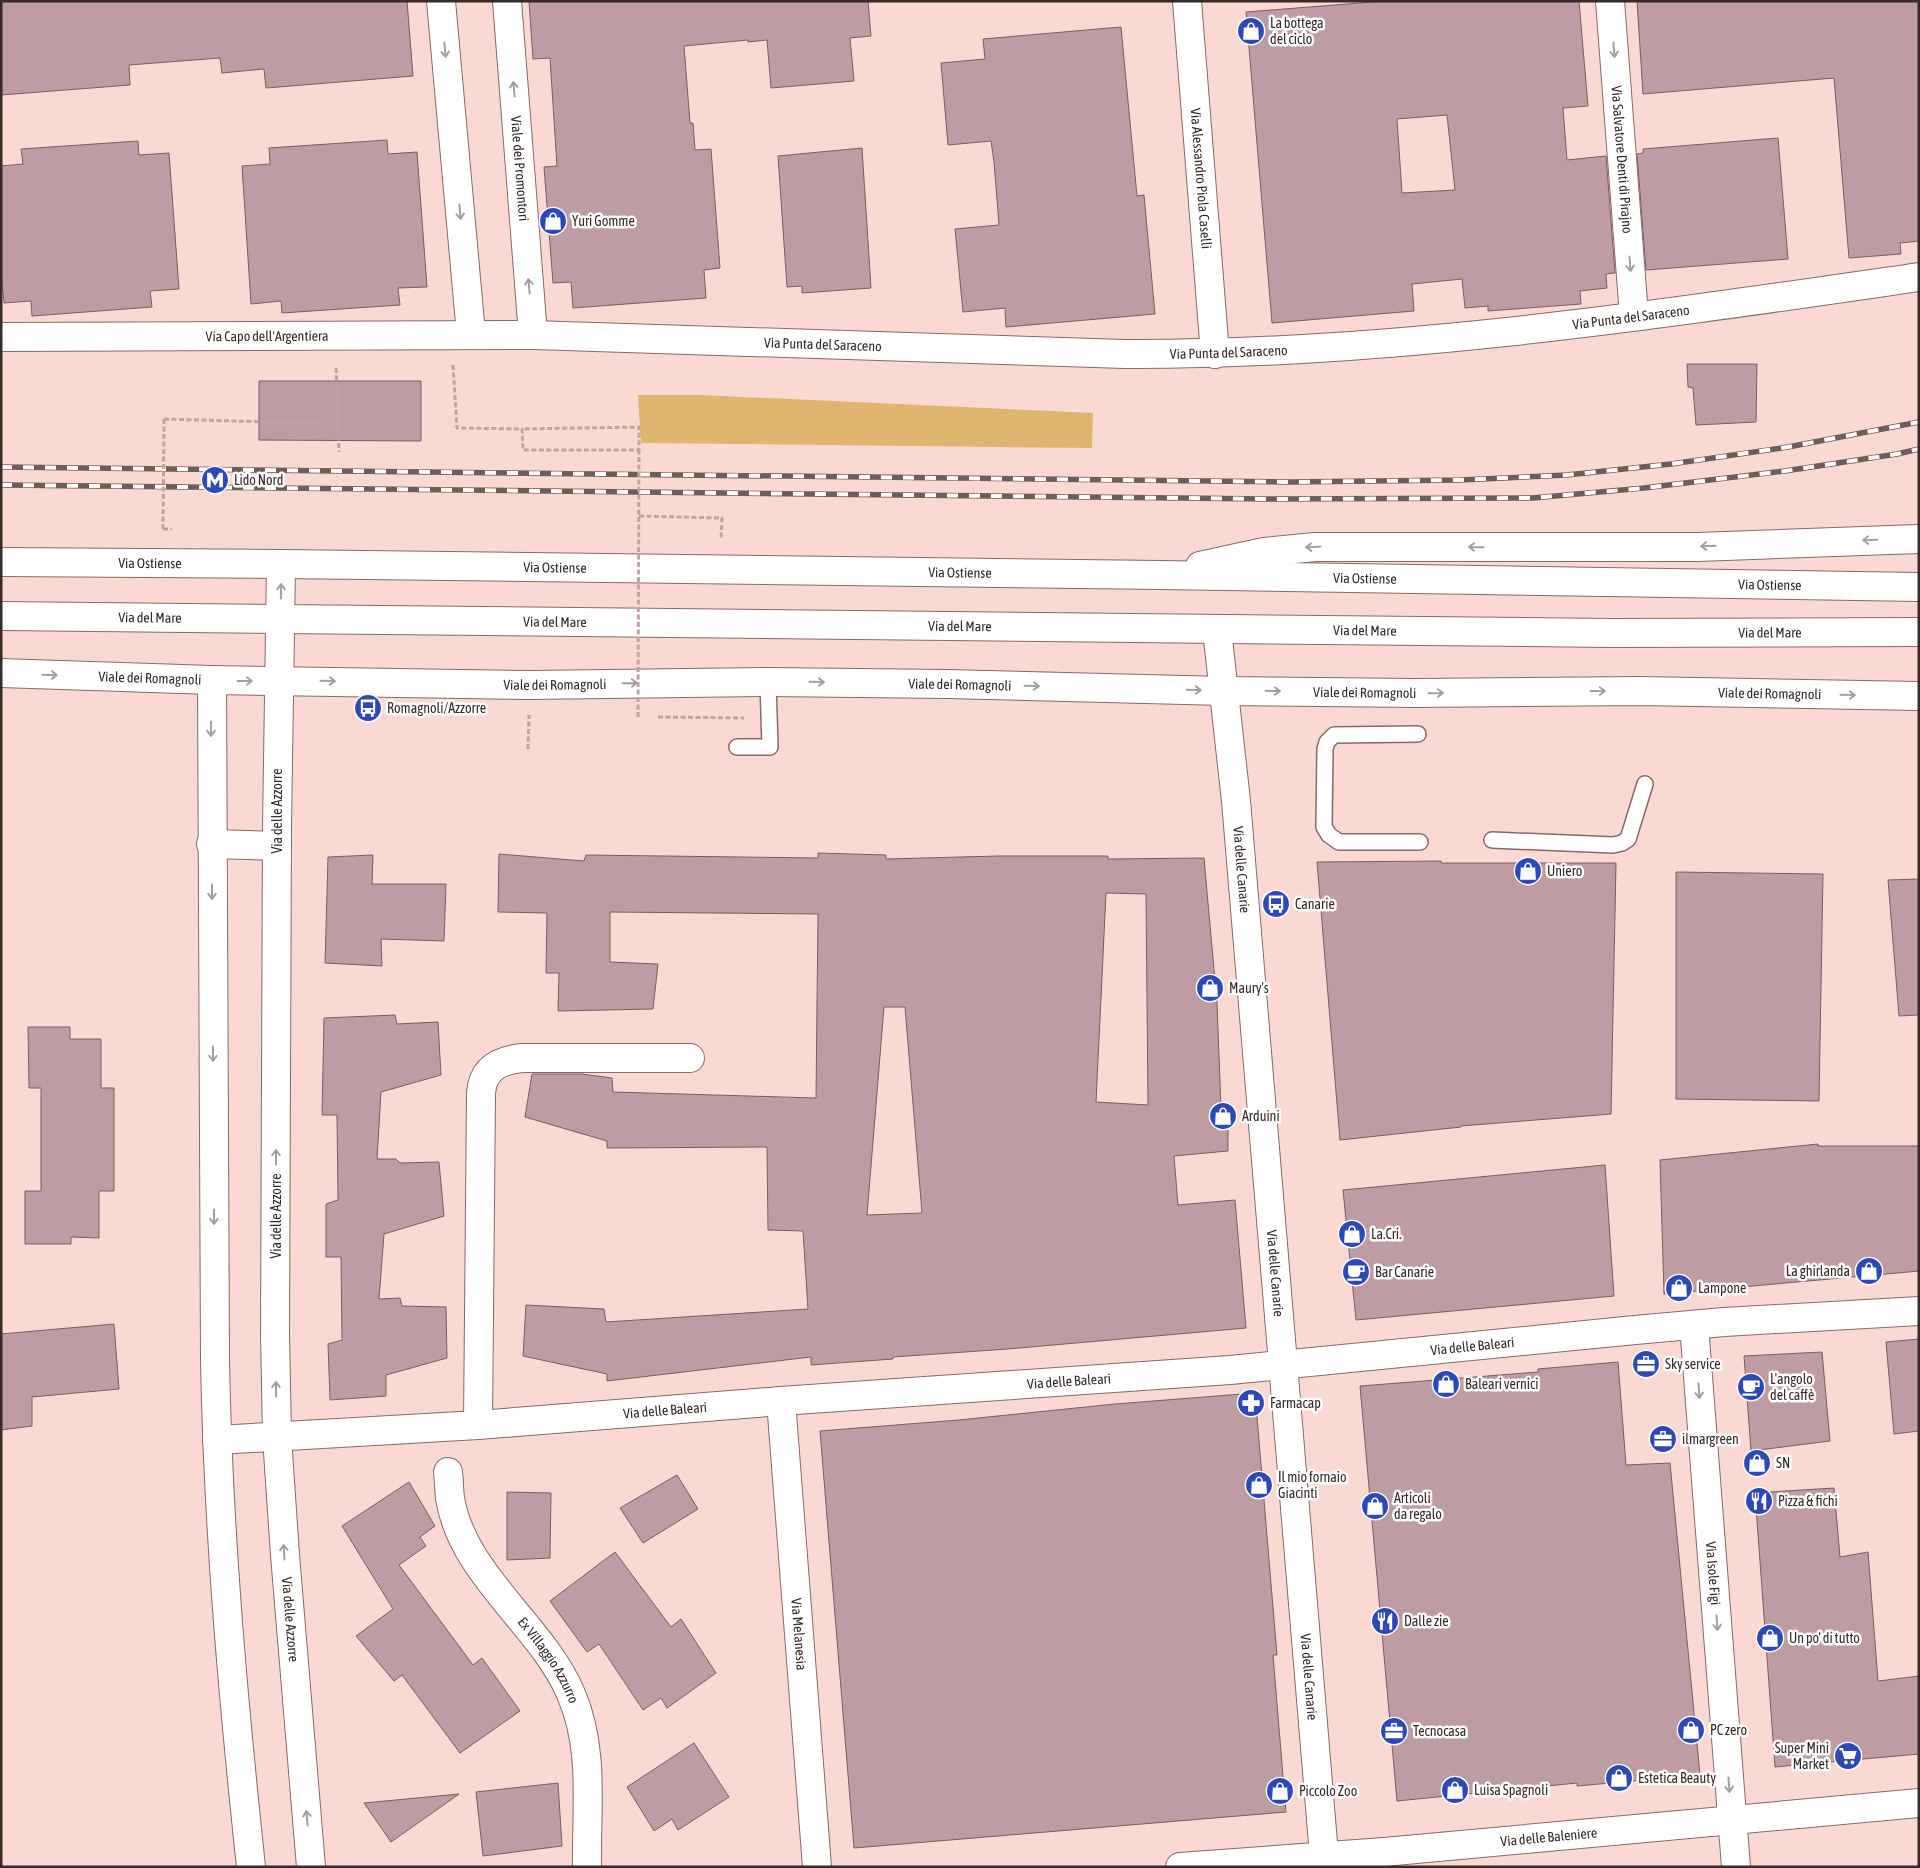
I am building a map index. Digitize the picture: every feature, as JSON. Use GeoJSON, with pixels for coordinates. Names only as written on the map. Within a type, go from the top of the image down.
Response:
{"type":"FeatureCollection","features":[{"type":"Feature","properties":{"kind":"street"},"geometry":{"type":"LineString","coordinates":[[441,1],[461,334]]}},
{"type":"Feature","properties":{"kind":"street","name":"Viale dei Promontori"},"geometry":{"type":"LineString","coordinates":[[506,1],[533,335]]}},
{"type":"Feature","properties":{"kind":"street","name":"Via Alessandro Piola Caselli"},"geometry":{"type":"LineString","coordinates":[[1187,1],[1215,354]]}},
{"type":"Feature","properties":{"kind":"street","name":"Via Salvatore Denti di Pirajno"},"geometry":{"type":"LineString","coordinates":[[1610,1],[1634,316]]}},
{"type":"Feature","properties":{"kind":"street","name":"Via Punta del Saraceno"},"geometry":{"type":"LineString","coordinates":[[533,335],[1115,353],[1215,354],[1312,350],[1422,341],[1634,316],[1919,277]]}},
{"type":"Feature","properties":{"kind":"street","name":"Via Capo dell'Argentiera"},"geometry":{"type":"LineString","coordinates":[[1,337],[533,335]]}},
{"type":"Feature","properties":{"kind":"street"},"geometry":{"type":"LineString","coordinates":[[1160,575],[1238,557],[1315,547],[1363,545],[1698,547],[1919,539]]}},
{"type":"Feature","properties":{"kind":"street","name":"Via Ostiense"},"geometry":{"type":"LineString","coordinates":[[1,562],[1160,575],[1919,588]]}},
{"type":"Feature","properties":{"kind":"street","name":"Via delle Azzorre"},"geometry":{"type":"LineString","coordinates":[[281,564],[277,846],[275,1333],[277,1437],[311,1867]]}},
{"type":"Feature","properties":{"kind":"street","name":"Via del Mare"},"geometry":{"type":"LineString","coordinates":[[1,616],[1217,630],[1705,634],[1919,632]]}},
{"type":"Feature","properties":{"kind":"street"},"geometry":{"type":"LineString","coordinates":[[1217,630],[1224,691]]}},
{"type":"Feature","properties":{"kind":"street","name":"Viale dei Romagnoli"},"geometry":{"type":"LineString","coordinates":[[1,673],[212,680],[529,685],[768,682],[947,684],[1224,691],[1415,693],[1640,691],[1919,696]]}},
{"type":"Feature","properties":{"kind":"street"},"geometry":{"type":"LineString","coordinates":[[212,680],[211,844],[217,1440],[232,1688],[251,1867]]}},
{"type":"Feature","properties":{"kind":"street","name":"Via delle Canarie"},"geometry":{"type":"LineString","coordinates":[[1224,691],[1236,801],[1325,1862]]}},
{"type":"Feature","properties":{"kind":"street"},"geometry":{"type":"LineString","coordinates":[[211,844],[277,846]]}},
{"type":"Feature","properties":{"kind":"street"},"geometry":{"type":"LineString","coordinates":[[478,1425],[481,1094],[482,1085],[487,1074],[502,1061],[523,1058],[690,1058]]}},
{"type":"Feature","properties":{"kind":"street","name":"Via delle Baleari"},"geometry":{"type":"LineString","coordinates":[[217,1440],[478,1425],[781,1401],[1284,1366],[1694,1325],[1919,1311]]}},
{"type":"Feature","properties":{"kind":"street","name":"Via Isole Figi"},"geometry":{"type":"LineString","coordinates":[[1694,1325],[1736,1867]]}},
{"type":"Feature","properties":{"kind":"street","name":"Via Melanesia"},"geometry":{"type":"LineString","coordinates":[[781,1401],[817,1867]]}},
{"type":"Feature","properties":{"kind":"street","name":"Ex Villaggio Azzurro"},"geometry":{"type":"LineString","coordinates":[[448,1472],[450,1499],[465,1542],[488,1577],[555,1663],[579,1714],[585,1738],[587,1757],[587,1867]]}},
{"type":"Feature","properties":{"kind":"street","name":"Via delle Baleniere"},"geometry":{"type":"LineString","coordinates":[[1180,1867],[1325,1862],[1919,1803]]}},
{"type":"Feature","properties":{"kind":"lane"},"geometry":{"type":"LineString","coordinates":[[737,747],[770,747],[768,682]]}},
{"type":"Feature","properties":{"kind":"lane"},"geometry":{"type":"LineString","coordinates":[[1418,734],[1334,735],[1327,742],[1325,750],[1324,827],[1329,835],[1339,842],[1420,842]]}},
{"type":"Feature","properties":{"kind":"lane"},"geometry":{"type":"LineString","coordinates":[[1492,840],[1613,845],[1622,843],[1628,839],[1645,784]]}},
{"type":"Feature","properties":{"kind":"path"},"geometry":{"type":"LineString","coordinates":[[461,334],[457,428],[639,428],[638,717]]}},
{"type":"Feature","properties":{"kind":"path"},"geometry":{"type":"LineString","coordinates":[[335,335],[339,452]]}},
{"type":"Feature","properties":{"kind":"path"},"geometry":{"type":"LineString","coordinates":[[163,529],[164,419],[338,424]]}},
{"type":"Feature","properties":{"kind":"path"},"geometry":{"type":"LineString","coordinates":[[522,429],[523,450],[639,450]]}},
{"type":"Feature","properties":{"kind":"path"},"geometry":{"type":"LineString","coordinates":[[639,516],[722,518]]}},
{"type":"Feature","properties":{"kind":"path"},"geometry":{"type":"LineString","coordinates":[[664,717],[770,718]]}},
{"type":"Feature","properties":{"kind":"shaded area"},"geometry":{"type":"Polygon","coordinates":[[[638,395],[700,395],[1093,413],[1092,448],[641,443],[638,395]]]}},
{"type":"Feature","properties":{"kind":"building"},"geometry":{"type":"Polygon","coordinates":[[[1,1],[407,1],[413,76],[266,88],[264,69],[222,73],[220,58],[129,65],[130,85],[1,95],[1,1]]]}},
{"type":"Feature","properties":{"kind":"building"},"geometry":{"type":"Polygon","coordinates":[[[529,1],[868,1],[871,36],[850,38],[854,81],[771,88],[767,40],[684,46],[690,123],[693,123],[695,150],[711,149],[720,268],[704,270],[706,298],[573,308],[571,282],[553,283],[544,167],[557,166],[550,58],[533,59],[529,1]]]}},
{"type":"Feature","properties":{"kind":"building"},"geometry":{"type":"Polygon","coordinates":[[[1385,1],[1579,1],[1588,106],[1563,108],[1567,160],[1606,156],[1615,273],[1606,274],[1607,288],[1580,291],[1581,304],[1488,311],[1488,306],[1465,308],[1462,279],[1412,284],[1414,311],[1272,323],[1246,12],[1385,1]],[[1447,115],[1397,119],[1402,193],[1455,190],[1447,115]]]}},
{"type":"Feature","properties":{"kind":"building"},"geometry":{"type":"Polygon","coordinates":[[[1637,1],[1919,1],[1919,241],[1900,243],[1901,254],[1849,258],[1834,78],[1643,94],[1637,1]]]}},
{"type":"Feature","properties":{"kind":"building"},"geometry":{"type":"Polygon","coordinates":[[[1121,27],[1137,196],[1144,195],[1155,314],[1006,327],[1005,308],[963,312],[955,229],[999,225],[994,162],[991,141],[948,145],[941,63],[985,59],[983,39],[1121,27]]]}},
{"type":"Feature","properties":{"kind":"building"},"geometry":{"type":"Polygon","coordinates":[[[1778,138],[1788,259],[1646,270],[1637,154],[1643,153],[1643,149],[1778,138]]]}},
{"type":"Feature","properties":{"kind":"building"},"geometry":{"type":"Polygon","coordinates":[[[387,140],[388,154],[417,152],[427,287],[398,288],[400,305],[282,313],[281,301],[251,304],[242,166],[270,164],[269,148],[387,140]]]}},
{"type":"Feature","properties":{"kind":"building"},"geometry":{"type":"Polygon","coordinates":[[[138,141],[139,155],[169,153],[179,289],[150,291],[152,307],[32,316],[31,301],[4,303],[1,273],[1,166],[23,164],[21,149],[138,141]]]}},
{"type":"Feature","properties":{"kind":"building"},"geometry":{"type":"Polygon","coordinates":[[[862,148],[871,288],[802,293],[802,286],[787,287],[778,156],[862,148]]]}},
{"type":"Feature","properties":{"kind":"building"},"geometry":{"type":"Polygon","coordinates":[[[1687,364],[1757,364],[1756,422],[1696,425],[1693,388],[1688,387],[1687,364]]]}},
{"type":"Feature","properties":{"kind":"building"},"geometry":{"type":"Polygon","coordinates":[[[259,381],[421,381],[421,441],[259,440],[259,381]]]}},
{"type":"Feature","properties":{"kind":"building"},"geometry":{"type":"Polygon","coordinates":[[[818,853],[886,855],[886,859],[998,856],[1108,856],[1108,859],[1204,858],[1217,1003],[1221,1108],[1228,1109],[1228,1151],[1174,1156],[1178,1205],[1235,1200],[1246,1328],[811,1365],[811,1357],[607,1381],[607,1374],[523,1356],[526,1305],[604,1309],[606,1322],[808,1309],[803,1231],[768,1230],[767,1147],[607,1148],[607,1141],[525,1117],[532,1074],[582,1074],[612,1078],[613,1092],[816,1098],[818,914],[610,912],[610,962],[658,964],[653,1009],[558,1011],[559,973],[546,973],[547,913],[498,912],[499,854],[584,861],[586,855],[818,858],[818,853]],[[1106,893],[1096,1102],[1148,1105],[1146,894],[1106,893]],[[884,1007],[867,1215],[922,1213],[905,1007],[884,1007]]]}},
{"type":"Feature","properties":{"kind":"building"},"geometry":{"type":"Polygon","coordinates":[[[373,855],[372,884],[446,884],[444,941],[381,939],[382,966],[325,963],[328,857],[373,855]]]}},
{"type":"Feature","properties":{"kind":"building"},"geometry":{"type":"Polygon","coordinates":[[[1441,861],[1441,863],[1616,863],[1611,1114],[1461,1126],[1340,1140],[1317,862],[1441,861]]]}},
{"type":"Feature","properties":{"kind":"building"},"geometry":{"type":"Polygon","coordinates":[[[1676,872],[1823,874],[1819,1101],[1676,1099],[1676,872]]]}},
{"type":"Feature","properties":{"kind":"building"},"geometry":{"type":"Polygon","coordinates":[[[1919,879],[1919,1015],[1899,1016],[1888,880],[1919,879]]]}},
{"type":"Feature","properties":{"kind":"building"},"geometry":{"type":"Polygon","coordinates":[[[395,1015],[397,1024],[438,1022],[441,1075],[381,1092],[377,1159],[396,1159],[400,1163],[439,1162],[444,1216],[384,1234],[379,1299],[400,1298],[402,1306],[446,1307],[447,1358],[386,1375],[386,1396],[330,1400],[328,1344],[342,1340],[341,1257],[326,1257],[326,1204],[338,1200],[337,1115],[322,1115],[324,1018],[395,1015]]]}},
{"type":"Feature","properties":{"kind":"building"},"geometry":{"type":"Polygon","coordinates":[[[28,1027],[70,1027],[70,1039],[101,1039],[101,1088],[114,1088],[114,1191],[99,1191],[99,1238],[71,1237],[71,1244],[25,1244],[25,1191],[41,1191],[41,1088],[29,1088],[28,1027]]]}},
{"type":"Feature","properties":{"kind":"building"},"geometry":{"type":"Polygon","coordinates":[[[1818,1144],[1818,1146],[1919,1146],[1919,1271],[1664,1294],[1660,1160],[1818,1144]]]}},
{"type":"Feature","properties":{"kind":"building"},"geometry":{"type":"Polygon","coordinates":[[[1605,1165],[1614,1296],[1356,1320],[1343,1190],[1605,1165]]]}},
{"type":"Feature","properties":{"kind":"building"},"geometry":{"type":"Polygon","coordinates":[[[114,1324],[119,1389],[32,1397],[32,1426],[1,1430],[1,1334],[114,1324]]]}},
{"type":"Feature","properties":{"kind":"building"},"geometry":{"type":"Polygon","coordinates":[[[1919,1339],[1919,1431],[1894,1434],[1886,1342],[1919,1339]]]}},
{"type":"Feature","properties":{"kind":"building"},"geometry":{"type":"Polygon","coordinates":[[[1822,1352],[1830,1441],[1751,1451],[1744,1356],[1822,1352]]]}},
{"type":"Feature","properties":{"kind":"building"},"geometry":{"type":"Polygon","coordinates":[[[1618,1362],[1626,1465],[1670,1463],[1700,1775],[1577,1786],[1577,1783],[1397,1801],[1360,1386],[1538,1372],[1538,1369],[1618,1362]]]}},
{"type":"Feature","properties":{"kind":"building"},"geometry":{"type":"Polygon","coordinates":[[[1255,1393],[1277,1655],[1273,1655],[1286,1812],[854,1848],[820,1431],[1255,1393]]]}},
{"type":"Feature","properties":{"kind":"building"},"geometry":{"type":"Polygon","coordinates":[[[677,1475],[698,1509],[643,1543],[620,1508],[677,1475]]]}},
{"type":"Feature","properties":{"kind":"building"},"geometry":{"type":"Polygon","coordinates":[[[409,1482],[435,1526],[420,1537],[426,1546],[399,1565],[473,1665],[482,1658],[520,1711],[460,1753],[402,1675],[394,1681],[356,1636],[393,1609],[342,1526],[409,1482]]]}},
{"type":"Feature","properties":{"kind":"building"},"geometry":{"type":"Polygon","coordinates":[[[1834,1488],[1840,1557],[1868,1552],[1878,1681],[1919,1676],[1919,1754],[1775,1767],[1755,1493],[1834,1488]]]}},
{"type":"Feature","properties":{"kind":"building"},"geometry":{"type":"Polygon","coordinates":[[[507,1492],[551,1493],[550,1558],[507,1560],[507,1492]]]}},
{"type":"Feature","properties":{"kind":"building"},"geometry":{"type":"Polygon","coordinates":[[[615,1552],[671,1627],[681,1619],[716,1673],[667,1708],[661,1698],[643,1710],[599,1644],[587,1652],[550,1601],[615,1552]]]}},
{"type":"Feature","properties":{"kind":"building"},"geometry":{"type":"Polygon","coordinates":[[[694,1743],[729,1797],[678,1830],[672,1819],[654,1831],[627,1787],[694,1743]]]}},
{"type":"Feature","properties":{"kind":"building"},"geometry":{"type":"Polygon","coordinates":[[[558,1783],[562,1846],[483,1856],[476,1792],[558,1783]]]}},
{"type":"Feature","properties":{"kind":"building"},"geometry":{"type":"Polygon","coordinates":[[[459,1794],[391,1842],[364,1803],[459,1794]]]}},
{"type":"Feature","properties":{"kind":"railway"},"geometry":{"type":"LineString","coordinates":[[1,467],[1289,482],[1460,480],[1567,475],[1671,464],[1788,447],[1919,422]]}},
{"type":"Feature","properties":{"kind":"railway"},"geometry":{"type":"LineString","coordinates":[[1,485],[1269,499],[1533,498],[1644,488],[1785,471],[1919,449]]}},
{"type":"Feature","properties":{"kind":"place","name":"La bottega del ciclo"},"geometry":{"type":"Point","coordinates":[1251,31]}},
{"type":"Feature","properties":{"kind":"place","name":"Yuri Gomme"},"geometry":{"type":"Point","coordinates":[553,221]}},
{"type":"Feature","properties":{"kind":"place","name":"Lido Nord"},"geometry":{"type":"Point","coordinates":[215,480]}},
{"type":"Feature","properties":{"kind":"place","name":"Romagnoli/Azzorre"},"geometry":{"type":"Point","coordinates":[368,708]}},
{"type":"Feature","properties":{"kind":"place","name":"Uniero"},"geometry":{"type":"Point","coordinates":[1528,871]}},
{"type":"Feature","properties":{"kind":"place","name":"Canarie"},"geometry":{"type":"Point","coordinates":[1276,904]}},
{"type":"Feature","properties":{"kind":"place","name":"Maury's"},"geometry":{"type":"Point","coordinates":[1210,988]}},
{"type":"Feature","properties":{"kind":"place","name":"Arduini"},"geometry":{"type":"Point","coordinates":[1223,1116]}},
{"type":"Feature","properties":{"kind":"place","name":"La.Cri."},"geometry":{"type":"Point","coordinates":[1352,1234]}},
{"type":"Feature","properties":{"kind":"place","name":"La ghirlanda"},"geometry":{"type":"Point","coordinates":[1869,1271]}},
{"type":"Feature","properties":{"kind":"place","name":"Bar Canarie"},"geometry":{"type":"Point","coordinates":[1356,1272]}},
{"type":"Feature","properties":{"kind":"place","name":"Lampone"},"geometry":{"type":"Point","coordinates":[1679,1288]}},
{"type":"Feature","properties":{"kind":"place","name":"Sky service"},"geometry":{"type":"Point","coordinates":[1646,1364]}},
{"type":"Feature","properties":{"kind":"place","name":"Baleari vernici"},"geometry":{"type":"Point","coordinates":[1446,1384]}},
{"type":"Feature","properties":{"kind":"place","name":"L'angolo del caffè"},"geometry":{"type":"Point","coordinates":[1751,1387]}},
{"type":"Feature","properties":{"kind":"place","name":"Farmacap"},"geometry":{"type":"Point","coordinates":[1251,1403]}},
{"type":"Feature","properties":{"kind":"place","name":"ilmargreen"},"geometry":{"type":"Point","coordinates":[1663,1439]}},
{"type":"Feature","properties":{"kind":"place","name":"SN"},"geometry":{"type":"Point","coordinates":[1757,1463]}},
{"type":"Feature","properties":{"kind":"place","name":"Il mio fornaio Giacinti"},"geometry":{"type":"Point","coordinates":[1259,1485]}},
{"type":"Feature","properties":{"kind":"place","name":"Pizza & fichi"},"geometry":{"type":"Point","coordinates":[1759,1501]}},
{"type":"Feature","properties":{"kind":"place","name":"Articoli da regalo"},"geometry":{"type":"Point","coordinates":[1375,1506]}},
{"type":"Feature","properties":{"kind":"place","name":"Dalle zie"},"geometry":{"type":"Point","coordinates":[1385,1621]}},
{"type":"Feature","properties":{"kind":"place","name":"Un po' di tutto"},"geometry":{"type":"Point","coordinates":[1770,1638]}},
{"type":"Feature","properties":{"kind":"place","name":"PC zero"},"geometry":{"type":"Point","coordinates":[1691,1730]}},
{"type":"Feature","properties":{"kind":"place","name":"Tecnocasa"},"geometry":{"type":"Point","coordinates":[1394,1731]}},
{"type":"Feature","properties":{"kind":"place","name":"Super Mini Market"},"geometry":{"type":"Point","coordinates":[1848,1756]}},
{"type":"Feature","properties":{"kind":"place","name":"Estetica Beauty"},"geometry":{"type":"Point","coordinates":[1619,1778]}},
{"type":"Feature","properties":{"kind":"place","name":"Luisa Spagnoli"},"geometry":{"type":"Point","coordinates":[1455,1790]}},
{"type":"Feature","properties":{"kind":"place","name":"Piccolo Zoo"},"geometry":{"type":"Point","coordinates":[1280,1791]}}]}
